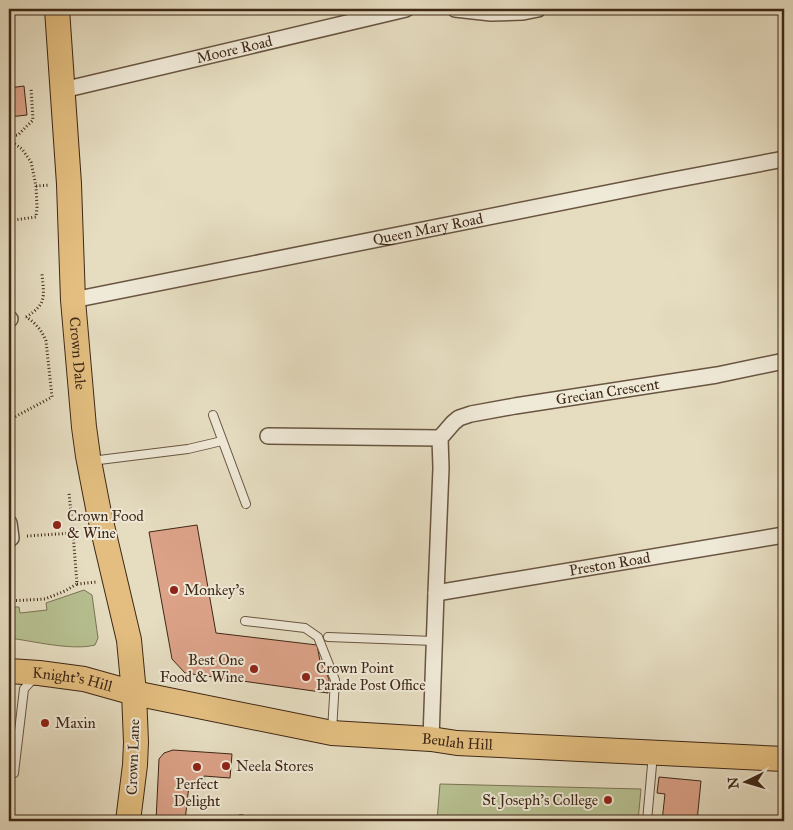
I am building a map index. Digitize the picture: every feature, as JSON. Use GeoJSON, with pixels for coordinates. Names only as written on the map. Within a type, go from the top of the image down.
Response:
{"type":"FeatureCollection","features":[{"type":"Feature","properties":{"kind":"main road","name":"Crown Dale"},"geometry":{"type":"LineString","coordinates":[[57,9],[69,194],[73,300],[84,427],[99,513],[129,640],[134,693]]}},
{"type":"Feature","properties":{"kind":"main road","name":"Knight's Hill"},"geometry":{"type":"LineString","coordinates":[[9,671],[84,679],[134,693]]}},
{"type":"Feature","properties":{"kind":"main road","name":"Beulah Hill"},"geometry":{"type":"LineString","coordinates":[[134,693],[332,733],[431,739],[457,743],[784,759]]}},
{"type":"Feature","properties":{"kind":"main road","name":"Crown Lane"},"geometry":{"type":"LineString","coordinates":[[128,821],[135,765],[134,693]]}},
{"type":"Feature","properties":{"kind":"street","name":"Moore Road"},"geometry":{"type":"LineString","coordinates":[[63,90],[406,9]]}},
{"type":"Feature","properties":{"kind":"street"},"geometry":{"type":"LineString","coordinates":[[456,9],[491,13],[523,12],[538,9]]}},
{"type":"Feature","properties":{"kind":"street","name":"Queen Mary Road"},"geometry":{"type":"LineString","coordinates":[[73,300],[784,159]]}},
{"type":"Feature","properties":{"kind":"street","name":"Grecian Crescent"},"geometry":{"type":"LineString","coordinates":[[440,438],[453,422],[470,414],[717,375],[784,361]]}},
{"type":"Feature","properties":{"kind":"street"},"geometry":{"type":"LineString","coordinates":[[268,436],[440,438],[442,468],[431,739]]}},
{"type":"Feature","properties":{"kind":"street","name":"Preston Road"},"geometry":{"type":"LineString","coordinates":[[436,594],[784,535]]}},
{"type":"Feature","properties":{"kind":"lane"},"geometry":{"type":"LineString","coordinates":[[213,415],[246,504]]}},
{"type":"Feature","properties":{"kind":"lane"},"geometry":{"type":"LineString","coordinates":[[89,461],[188,449],[222,440]]}},
{"type":"Feature","properties":{"kind":"lane"},"geometry":{"type":"LineString","coordinates":[[245,621],[305,628],[318,637],[335,680],[332,733]]}},
{"type":"Feature","properties":{"kind":"lane"},"geometry":{"type":"LineString","coordinates":[[328,637],[434,641]]}},
{"type":"Feature","properties":{"kind":"lane"},"geometry":{"type":"LineString","coordinates":[[9,773],[14,774],[24,689],[39,673]]}},
{"type":"Feature","properties":{"kind":"lane"},"geometry":{"type":"LineString","coordinates":[[647,821],[653,752]]}},
{"type":"Feature","properties":{"kind":"path"},"geometry":{"type":"LineString","coordinates":[[9,136],[18,134],[33,120],[31,88]]}},
{"type":"Feature","properties":{"kind":"path"},"geometry":{"type":"LineString","coordinates":[[9,140],[22,149],[31,162],[36,186],[37,208],[36,217],[14,220],[9,224]]}},
{"type":"Feature","properties":{"kind":"path"},"geometry":{"type":"LineString","coordinates":[[10,319],[26,317],[36,311],[41,304],[44,296],[42,274]]}},
{"type":"Feature","properties":{"kind":"path"},"geometry":{"type":"LineString","coordinates":[[9,420],[52,397],[46,341],[42,332],[33,321],[26,317]]}},
{"type":"Feature","properties":{"kind":"path"},"geometry":{"type":"LineString","coordinates":[[9,601],[45,599],[77,584],[69,493]]}},
{"type":"Feature","properties":{"kind":"path"},"geometry":{"type":"LineString","coordinates":[[10,530],[74,533]]}},
{"type":"Feature","properties":{"kind":"green space"},"geometry":{"type":"Polygon","coordinates":[[[84,590],[92,595],[98,638],[95,645],[75,647],[9,638],[9,607],[19,607],[20,613],[47,610],[46,603],[84,590]]]}},
{"type":"Feature","properties":{"kind":"green space"},"geometry":{"type":"Polygon","coordinates":[[[440,784],[641,789],[638,821],[437,821],[440,784]]]}},
{"type":"Feature","properties":{"kind":"building"},"geometry":{"type":"Polygon","coordinates":[[[24,86],[27,115],[9,117],[9,88],[24,86]]]}},
{"type":"Feature","properties":{"kind":"building"},"geometry":{"type":"Polygon","coordinates":[[[197,525],[216,633],[317,645],[320,661],[329,679],[328,693],[185,673],[172,659],[149,532],[197,525]]]}},
{"type":"Feature","properties":{"kind":"building"},"geometry":{"type":"Polygon","coordinates":[[[173,750],[232,754],[230,778],[204,776],[204,786],[189,785],[185,821],[156,821],[159,759],[164,753],[173,750]]]}},
{"type":"Feature","properties":{"kind":"building"},"geometry":{"type":"Polygon","coordinates":[[[659,777],[701,781],[697,821],[662,821],[665,794],[657,793],[659,777]]]}},
{"type":"Feature","properties":{"kind":"place","name":"Crown Food & Wine"},"geometry":{"type":"Point","coordinates":[57,525]}},
{"type":"Feature","properties":{"kind":"place","name":"Monkey's"},"geometry":{"type":"Point","coordinates":[174,590]}},
{"type":"Feature","properties":{"kind":"place","name":"Best One Food & Wine"},"geometry":{"type":"Point","coordinates":[254,669]}},
{"type":"Feature","properties":{"kind":"place","name":"Crown Point Parade Post Office"},"geometry":{"type":"Point","coordinates":[306,677]}},
{"type":"Feature","properties":{"kind":"place","name":"Maxin"},"geometry":{"type":"Point","coordinates":[45,723]}},
{"type":"Feature","properties":{"kind":"place","name":"Neela Stores"},"geometry":{"type":"Point","coordinates":[226,766]}},
{"type":"Feature","properties":{"kind":"place","name":"Perfect Delight"},"geometry":{"type":"Point","coordinates":[197,767]}},
{"type":"Feature","properties":{"kind":"place","name":"St Joseph's College"},"geometry":{"type":"Point","coordinates":[608,800]}}]}
